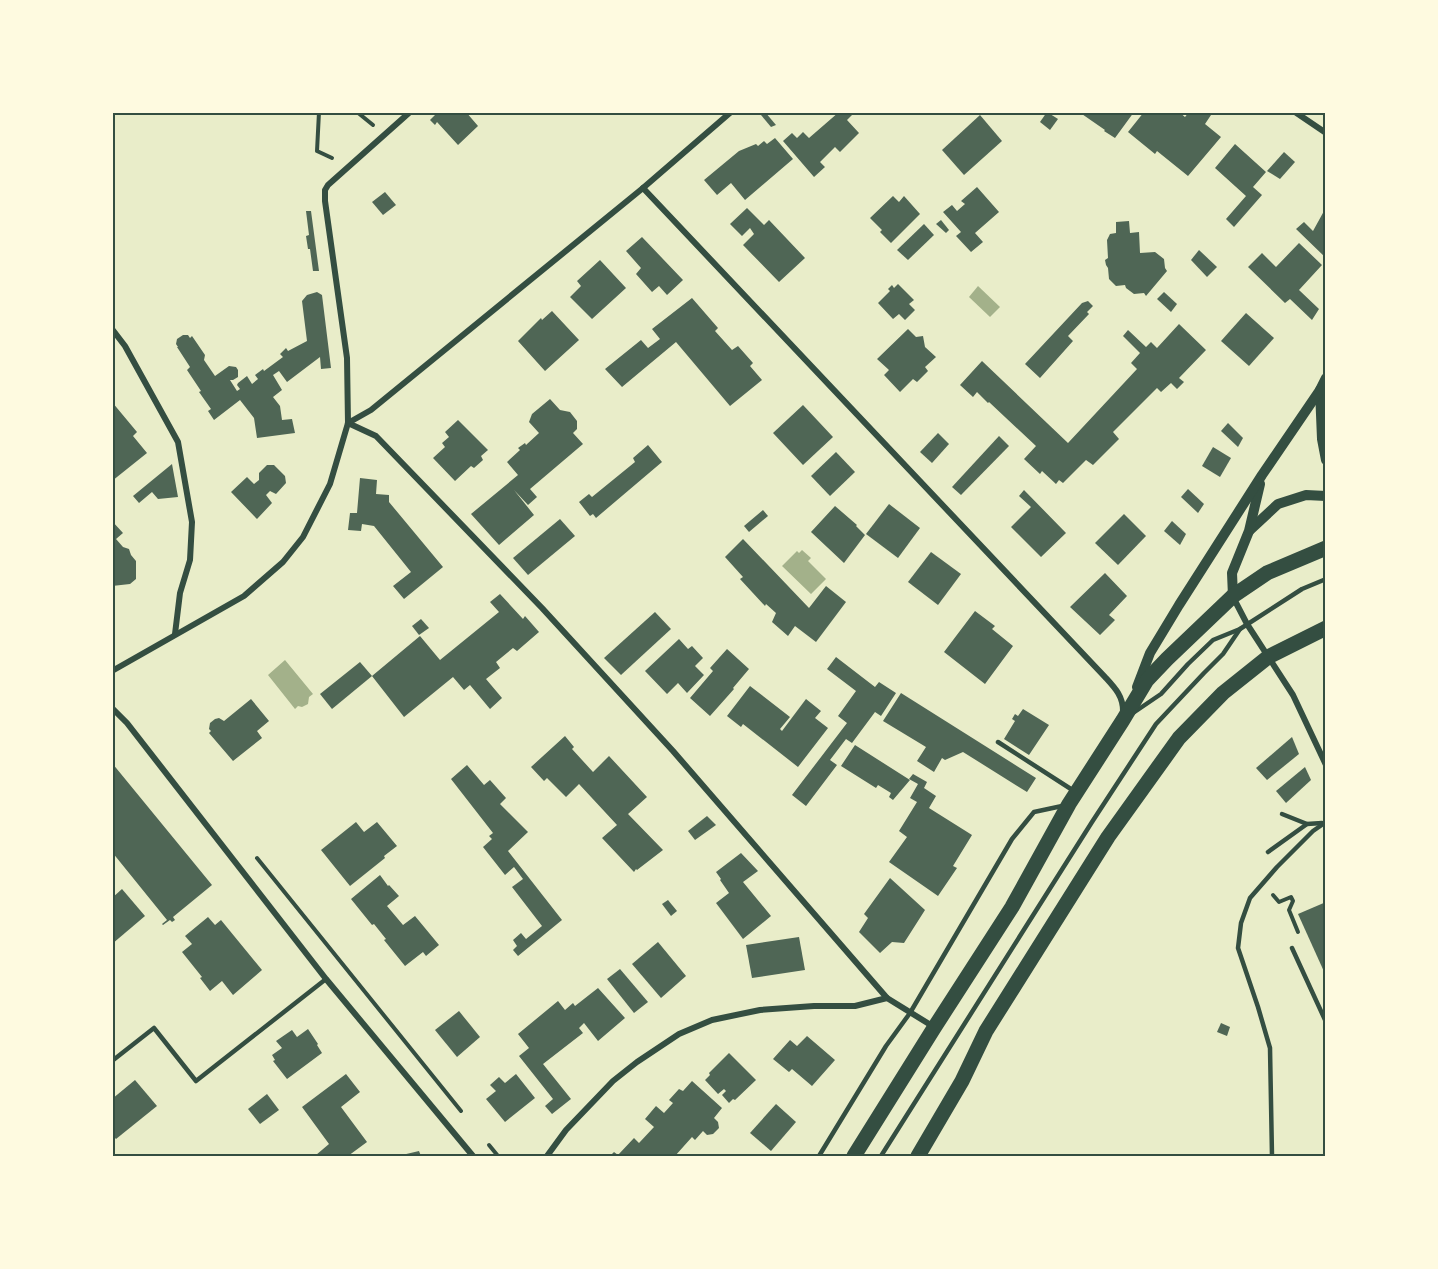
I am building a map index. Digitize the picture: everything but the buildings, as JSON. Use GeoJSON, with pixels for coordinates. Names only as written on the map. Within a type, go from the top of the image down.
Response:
{"type":"FeatureCollection","features":[{"type":"Feature","properties":{"kind":"main road"},"geometry":{"type":"LineString","coordinates":[[854,1156],[1012,907],[1072,798],[1124,720],[1147,680],[1233,596],[1267,573],[1326,548]]}},
{"type":"Feature","properties":{"kind":"main road"},"geometry":{"type":"LineString","coordinates":[[918,1156],[962,1081],[986,1031],[1108,837],[1179,738],[1223,693],[1268,657],[1326,628]]}},
{"type":"Feature","properties":{"kind":"street"},"geometry":{"type":"LineString","coordinates":[[112,670],[244,596],[284,562],[303,537],[330,484],[348,423],[346,358],[326,190],[328,185],[411,112]]}},
{"type":"Feature","properties":{"kind":"street"},"geometry":{"type":"LineString","coordinates":[[348,423],[371,410],[643,188],[731,112]]}},
{"type":"Feature","properties":{"kind":"street"},"geometry":{"type":"LineString","coordinates":[[1296,112],[1326,133]]}},
{"type":"Feature","properties":{"kind":"street"},"geometry":{"type":"LineString","coordinates":[[643,188],[1105,677],[1123,701],[1124,720]]}},
{"type":"Feature","properties":{"kind":"street"},"geometry":{"type":"LineString","coordinates":[[112,329],[125,346],[178,442],[192,522],[190,560],[180,593],[175,634]]}},
{"type":"Feature","properties":{"kind":"street"},"geometry":{"type":"LineString","coordinates":[[1124,720],[1150,653],[1326,378]]}},
{"type":"Feature","properties":{"kind":"street"},"geometry":{"type":"LineString","coordinates":[[1320,390],[1323,415],[1322,439],[1326,460]]}},
{"type":"Feature","properties":{"kind":"street"},"geometry":{"type":"LineString","coordinates":[[348,423],[376,436],[542,609],[673,751],[887,998],[934,1028]]}},
{"type":"Feature","properties":{"kind":"street"},"geometry":{"type":"LineString","coordinates":[[1263,475],[1249,531],[1233,573],[1233,596],[1293,695],[1326,765]]}},
{"type":"Feature","properties":{"kind":"street"},"geometry":{"type":"LineString","coordinates":[[1249,531],[1278,504],[1306,495],[1326,496]]}},
{"type":"Feature","properties":{"kind":"street"},"geometry":{"type":"LineString","coordinates":[[112,708],[127,723],[326,979],[473,1156]]}},
{"type":"Feature","properties":{"kind":"street"},"geometry":{"type":"LineString","coordinates":[[548,1156],[566,1130],[613,1081],[678,1034],[712,1020],[760,1010],[855,1006],[887,998]]}},
{"type":"Feature","properties":{"kind":"lane"},"geometry":{"type":"LineString","coordinates":[[1124,720],[1161,694],[1214,640],[1240,629],[1302,590],[1326,579]]}},
{"type":"Feature","properties":{"kind":"lane"},"geometry":{"type":"LineString","coordinates":[[881,1156],[1156,724],[1223,654],[1240,629]]}},
{"type":"Feature","properties":{"kind":"lane"},"geometry":{"type":"LineString","coordinates":[[998,742],[1072,798]]}},
{"type":"Feature","properties":{"kind":"lane"},"geometry":{"type":"LineString","coordinates":[[819,1156],[886,1046],[910,1013],[1012,839],[1034,812],[1072,798]]}},
{"type":"Feature","properties":{"kind":"lane"},"geometry":{"type":"LineString","coordinates":[[1282,814],[1307,824],[1325,822]]}},
{"type":"Feature","properties":{"kind":"lane"},"geometry":{"type":"LineString","coordinates":[[1272,1156],[1270,1048],[1238,948],[1241,923],[1250,898],[1277,867],[1325,822]]}},
{"type":"Feature","properties":{"kind":"lane"},"geometry":{"type":"LineString","coordinates":[[1268,852],[1307,824]]}},
{"type":"Feature","properties":{"kind":"lane"},"geometry":{"type":"LineString","coordinates":[[1292,948],[1326,1022]]}},
{"type":"Feature","properties":{"kind":"lane"},"geometry":{"type":"LineString","coordinates":[[112,1060],[154,1028],[196,1081],[326,979]]}},
{"type":"Feature","properties":{"kind":"path"},"geometry":{"type":"LineString","coordinates":[[319,112],[317,152],[337,161],[346,170]]}},
{"type":"Feature","properties":{"kind":"path"},"geometry":{"type":"LineString","coordinates":[[357,112],[375,127]]}},
{"type":"Feature","properties":{"kind":"path"},"geometry":{"type":"LineString","coordinates":[[251,851],[462,1112]]}},
{"type":"Feature","properties":{"kind":"path"},"geometry":{"type":"LineString","coordinates":[[1286,899],[1291,897],[1293,901],[1289,910]]}},
{"type":"Feature","properties":{"kind":"path"},"geometry":{"type":"LineString","coordinates":[[483,1139],[498,1156]]}},
{"type":"Feature","properties":{"kind":"shaded area"},"geometry":{"type":"Polygon","coordinates":[[[978,286],[1000,307],[990,317],[969,297],[978,286]]]}},
{"type":"Feature","properties":{"kind":"shaded area"},"geometry":{"type":"Polygon","coordinates":[[[802,550],[811,558],[808,561],[826,579],[811,594],[782,566],[797,551],[799,553],[802,550]]]}},
{"type":"Feature","properties":{"kind":"shaded area"},"geometry":{"type":"Polygon","coordinates":[[[285,660],[313,694],[309,697],[308,704],[295,709],[268,675],[285,660]]]}}]}
